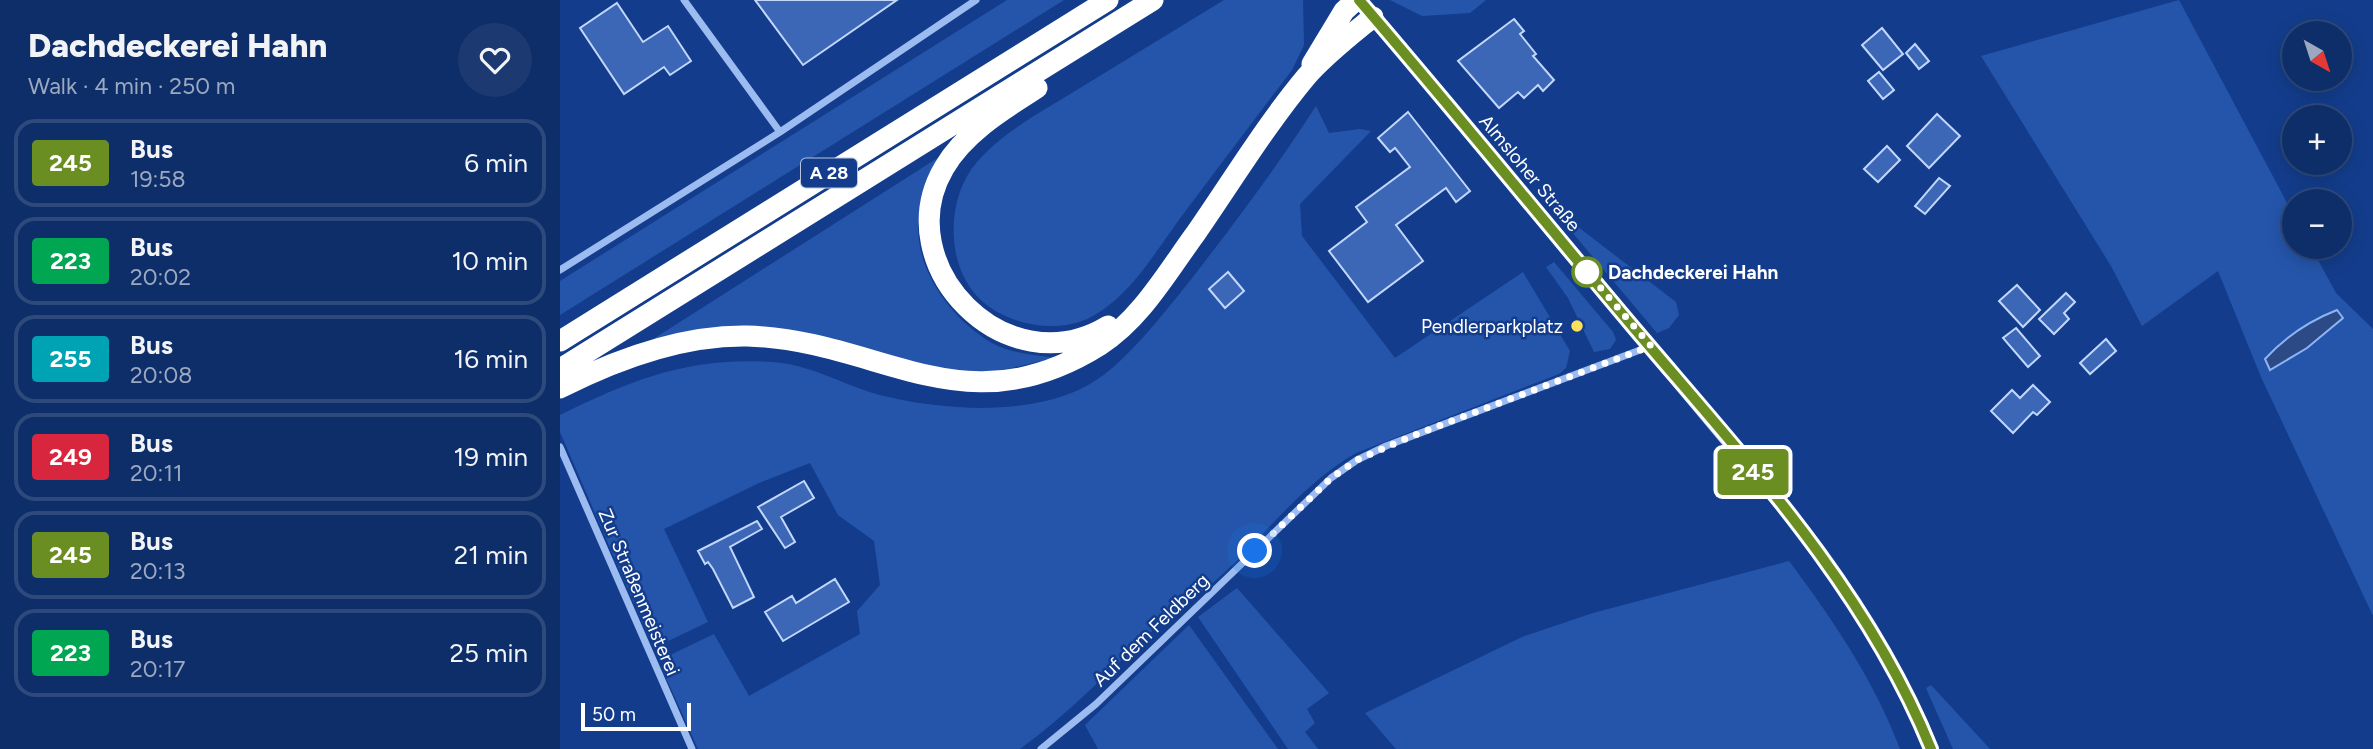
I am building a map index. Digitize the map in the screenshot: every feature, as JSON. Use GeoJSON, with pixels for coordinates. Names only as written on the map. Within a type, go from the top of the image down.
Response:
{"type":"FeatureCollection","features":[{"type":"Feature","properties":{"kind":"highway","name":"A 28"},"geometry":{"type":"LineString","coordinates":[[560,341],[1108,0]]}},
{"type":"Feature","properties":{"kind":"highway","name":"A 28"},"geometry":{"type":"LineString","coordinates":[[560,369],[1153,0]]}},
{"type":"Feature","properties":{"kind":"highway"},"geometry":{"type":"LineString","coordinates":[[1307,76],[1316,54],[1343,11],[1358,0]]}},
{"type":"Feature","properties":{"kind":"highway"},"geometry":{"type":"LineString","coordinates":[[560,388],[648,351],[701,339],[747,336],[780,339],[828,349],[948,382],[987,383],[1018,379],[1059,366],[1100,346],[1122,330],[1145,303],[1307,76],[1373,17]]}},
{"type":"Feature","properties":{"kind":"highway"},"geometry":{"type":"LineString","coordinates":[[1088,39],[1069,67],[974,132],[944,167],[935,189],[931,215],[933,246],[943,278],[964,306],[987,326],[1009,337],[1036,342],[1085,337],[1145,303]]}},
{"type":"Feature","properties":{"kind":"street"},"geometry":{"type":"LineString","coordinates":[[684,0],[780,132]]}},
{"type":"Feature","properties":{"kind":"street"},"geometry":{"type":"LineString","coordinates":[[560,270],[780,132],[976,0]]}},
{"type":"Feature","properties":{"kind":"street","name":"Almsloher Straße"},"geometry":{"type":"LineString","coordinates":[[1358,0],[1651,346],[1850,594],[1886,652],[1931,749]]}},
{"type":"Feature","properties":{"kind":"street","name":"Auf dem Feldberg"},"geometry":{"type":"LineString","coordinates":[[1041,749],[1096,704],[1331,478],[1357,460],[1412,436],[1651,346]]}},
{"type":"Feature","properties":{"kind":"street","name":"Zur Straßenmeisterei"},"geometry":{"type":"LineString","coordinates":[[560,447],[692,749]]}},
{"type":"Feature","properties":{"kind":"shaded area"},"geometry":{"type":"Polygon","coordinates":[[[1007,0],[1064,0],[560,315],[560,281],[1007,0]]]}},
{"type":"Feature","properties":{"kind":"shaded area"},"geometry":{"type":"Polygon","coordinates":[[[1224,0],[1303,0],[1304,45],[1292,70],[1142,272],[1104,309],[1075,323],[1060,326],[1029,324],[1014,320],[987,305],[966,281],[955,247],[955,210],[967,176],[977,162],[1000,140],[1025,122],[1224,0]]]}},
{"type":"Feature","properties":{"kind":"shaded area"},"geometry":{"type":"Polygon","coordinates":[[[1390,0],[1486,0],[1470,13],[1422,16],[1390,0]]]}},
{"type":"Feature","properties":{"kind":"shaded area"},"geometry":{"type":"Polygon","coordinates":[[[2179,0],[2282,193],[2282,259],[2318,259],[2336,293],[2373,329],[2373,616],[2261,377],[2218,271],[2142,326],[2111,266],[1981,56],[2179,0]]]}},
{"type":"Feature","properties":{"kind":"shaded area"},"geometry":{"type":"Polygon","coordinates":[[[1316,106],[1329,133],[1360,129],[1371,131],[1300,204],[1302,236],[1395,358],[1523,272],[1570,351],[1566,368],[1559,374],[1356,453],[1337,465],[1288,508],[1219,578],[1163,621],[1075,703],[1020,749],[698,749],[663,671],[668,656],[714,634],[749,696],[860,634],[857,611],[880,585],[874,541],[838,515],[810,463],[759,483],[664,529],[708,622],[664,643],[649,638],[560,432],[560,415],[637,381],[662,373],[714,363],[742,361],[802,367],[888,397],[938,405],[991,408],[1018,406],[1044,402],[1068,394],[1103,375],[1130,352],[1156,323],[1239,217],[1316,106]]]}},
{"type":"Feature","properties":{"kind":"shaded area"},"geometry":{"type":"Polygon","coordinates":[[[944,154],[922,203],[918,223],[919,244],[934,284],[960,318],[992,343],[1014,351],[1054,358],[987,374],[945,376],[854,348],[647,343],[944,154]]]}},
{"type":"Feature","properties":{"kind":"shaded area"},"geometry":{"type":"Polygon","coordinates":[[[1566,225],[1578,227],[1676,302],[1679,315],[1669,328],[1657,333],[1566,225]]]}},
{"type":"Feature","properties":{"kind":"shaded area"},"geometry":{"type":"Polygon","coordinates":[[[1554,262],[1613,332],[1616,340],[1610,349],[1594,352],[1568,298],[1546,267],[1554,262]]]}},
{"type":"Feature","properties":{"kind":"shaded area"},"geometry":{"type":"Polygon","coordinates":[[[2337,310],[2343,318],[2307,348],[2270,370],[2265,359],[2281,344],[2307,325],[2337,310]]]}},
{"type":"Feature","properties":{"kind":"shaded area"},"geometry":{"type":"Polygon","coordinates":[[[1789,561],[1851,651],[1878,699],[1900,749],[1396,749],[1365,713],[1522,637],[1593,613],[1789,561]]]}},
{"type":"Feature","properties":{"kind":"shaded area"},"geometry":{"type":"Polygon","coordinates":[[[1237,588],[1329,693],[1307,709],[1315,723],[1305,732],[1318,749],[1288,749],[1198,617],[1237,588]]]}},
{"type":"Feature","properties":{"kind":"shaded area"},"geometry":{"type":"Polygon","coordinates":[[[1189,625],[1278,749],[1098,749],[1085,725],[1189,625]]]}},
{"type":"Feature","properties":{"kind":"shaded area"},"geometry":{"type":"Polygon","coordinates":[[[1931,685],[1990,749],[1953,749],[1926,688],[1931,685]]]}},
{"type":"Feature","properties":{"kind":"building"},"geometry":{"type":"Polygon","coordinates":[[[755,0],[897,0],[803,65],[755,0]]]}},
{"type":"Feature","properties":{"kind":"building"},"geometry":{"type":"Polygon","coordinates":[[[617,3],[643,42],[668,26],[691,61],[670,75],[664,67],[624,94],[580,28],[617,3]]]}},
{"type":"Feature","properties":{"kind":"building"},"geometry":{"type":"Polygon","coordinates":[[[1514,19],[1524,31],[1520,34],[1536,54],[1533,56],[1554,80],[1543,91],[1538,85],[1524,98],[1518,92],[1499,108],[1458,61],[1514,19]]]}},
{"type":"Feature","properties":{"kind":"building"},"geometry":{"type":"Polygon","coordinates":[[[1882,28],[1903,54],[1883,70],[1862,45],[1882,28]]]}},
{"type":"Feature","properties":{"kind":"building"},"geometry":{"type":"Polygon","coordinates":[[[1915,44],[1929,61],[1919,69],[1906,53],[1915,44]]]}},
{"type":"Feature","properties":{"kind":"building"},"geometry":{"type":"Polygon","coordinates":[[[1879,72],[1894,90],[1883,99],[1868,81],[1879,72]]]}},
{"type":"Feature","properties":{"kind":"building"},"geometry":{"type":"Polygon","coordinates":[[[1408,112],[1470,191],[1456,202],[1446,188],[1396,225],[1423,261],[1368,302],[1329,251],[1367,222],[1356,207],[1410,167],[1395,148],[1390,152],[1378,138],[1408,112]]]}},
{"type":"Feature","properties":{"kind":"building"},"geometry":{"type":"Polygon","coordinates":[[[1937,114],[1960,136],[1929,168],[1907,146],[1937,114]]]}},
{"type":"Feature","properties":{"kind":"building"},"geometry":{"type":"Polygon","coordinates":[[[1887,146],[1900,160],[1878,182],[1864,169],[1887,146]]]}},
{"type":"Feature","properties":{"kind":"building"},"geometry":{"type":"Polygon","coordinates":[[[1939,178],[1950,186],[1925,214],[1915,206],[1939,178]]]}},
{"type":"Feature","properties":{"kind":"building"},"geometry":{"type":"Polygon","coordinates":[[[1228,272],[1244,291],[1225,308],[1209,289],[1228,272]]]}},
{"type":"Feature","properties":{"kind":"building"},"geometry":{"type":"Polygon","coordinates":[[[2017,285],[2040,310],[2023,327],[1999,301],[2017,285]]]}},
{"type":"Feature","properties":{"kind":"building"},"geometry":{"type":"Polygon","coordinates":[[[2066,293],[2075,302],[2064,313],[2069,319],[2054,334],[2039,319],[2066,293]]]}},
{"type":"Feature","properties":{"kind":"building"},"geometry":{"type":"Polygon","coordinates":[[[2016,328],[2040,356],[2028,367],[2003,338],[2016,328]]]}},
{"type":"Feature","properties":{"kind":"building"},"geometry":{"type":"Polygon","coordinates":[[[2106,339],[2116,351],[2090,374],[2080,363],[2106,339]]]}},
{"type":"Feature","properties":{"kind":"building"},"geometry":{"type":"Polygon","coordinates":[[[2033,385],[2050,402],[2037,415],[2033,412],[2013,433],[1991,411],[2012,390],[2020,398],[2033,385]]]}},
{"type":"Feature","properties":{"kind":"building"},"geometry":{"type":"Polygon","coordinates":[[[804,481],[814,498],[781,517],[795,542],[785,548],[758,507],[804,481]]]}},
{"type":"Feature","properties":{"kind":"building"},"geometry":{"type":"Polygon","coordinates":[[[757,521],[762,529],[730,547],[754,597],[733,608],[713,569],[708,562],[705,564],[698,551],[757,521]]]}},
{"type":"Feature","properties":{"kind":"building"},"geometry":{"type":"Polygon","coordinates":[[[835,579],[849,602],[783,641],[765,612],[792,596],[796,603],[835,579]]]}},
{"type":"Feature","properties":{"kind":"bus line","name":"245"},"geometry":{"type":"LineString","coordinates":[[1359,0],[1651,346],[1834,572],[1886,652],[1931,749]]}},
{"type":"Feature","properties":{"kind":"place","name":"Dachdeckerei Hahn"},"geometry":{"type":"Point","coordinates":[1587,272]}},
{"type":"Feature","properties":{"kind":"place","name":"Pendlerparkplatz"},"geometry":{"type":"Point","coordinates":[1577,326]}},
{"type":"Feature","properties":{"kind":"route"},"geometry":{"type":"LineString","coordinates":[[1255,551],[1331,478],[1357,460],[1386,446],[1651,346],[1587,272]]}}]}
